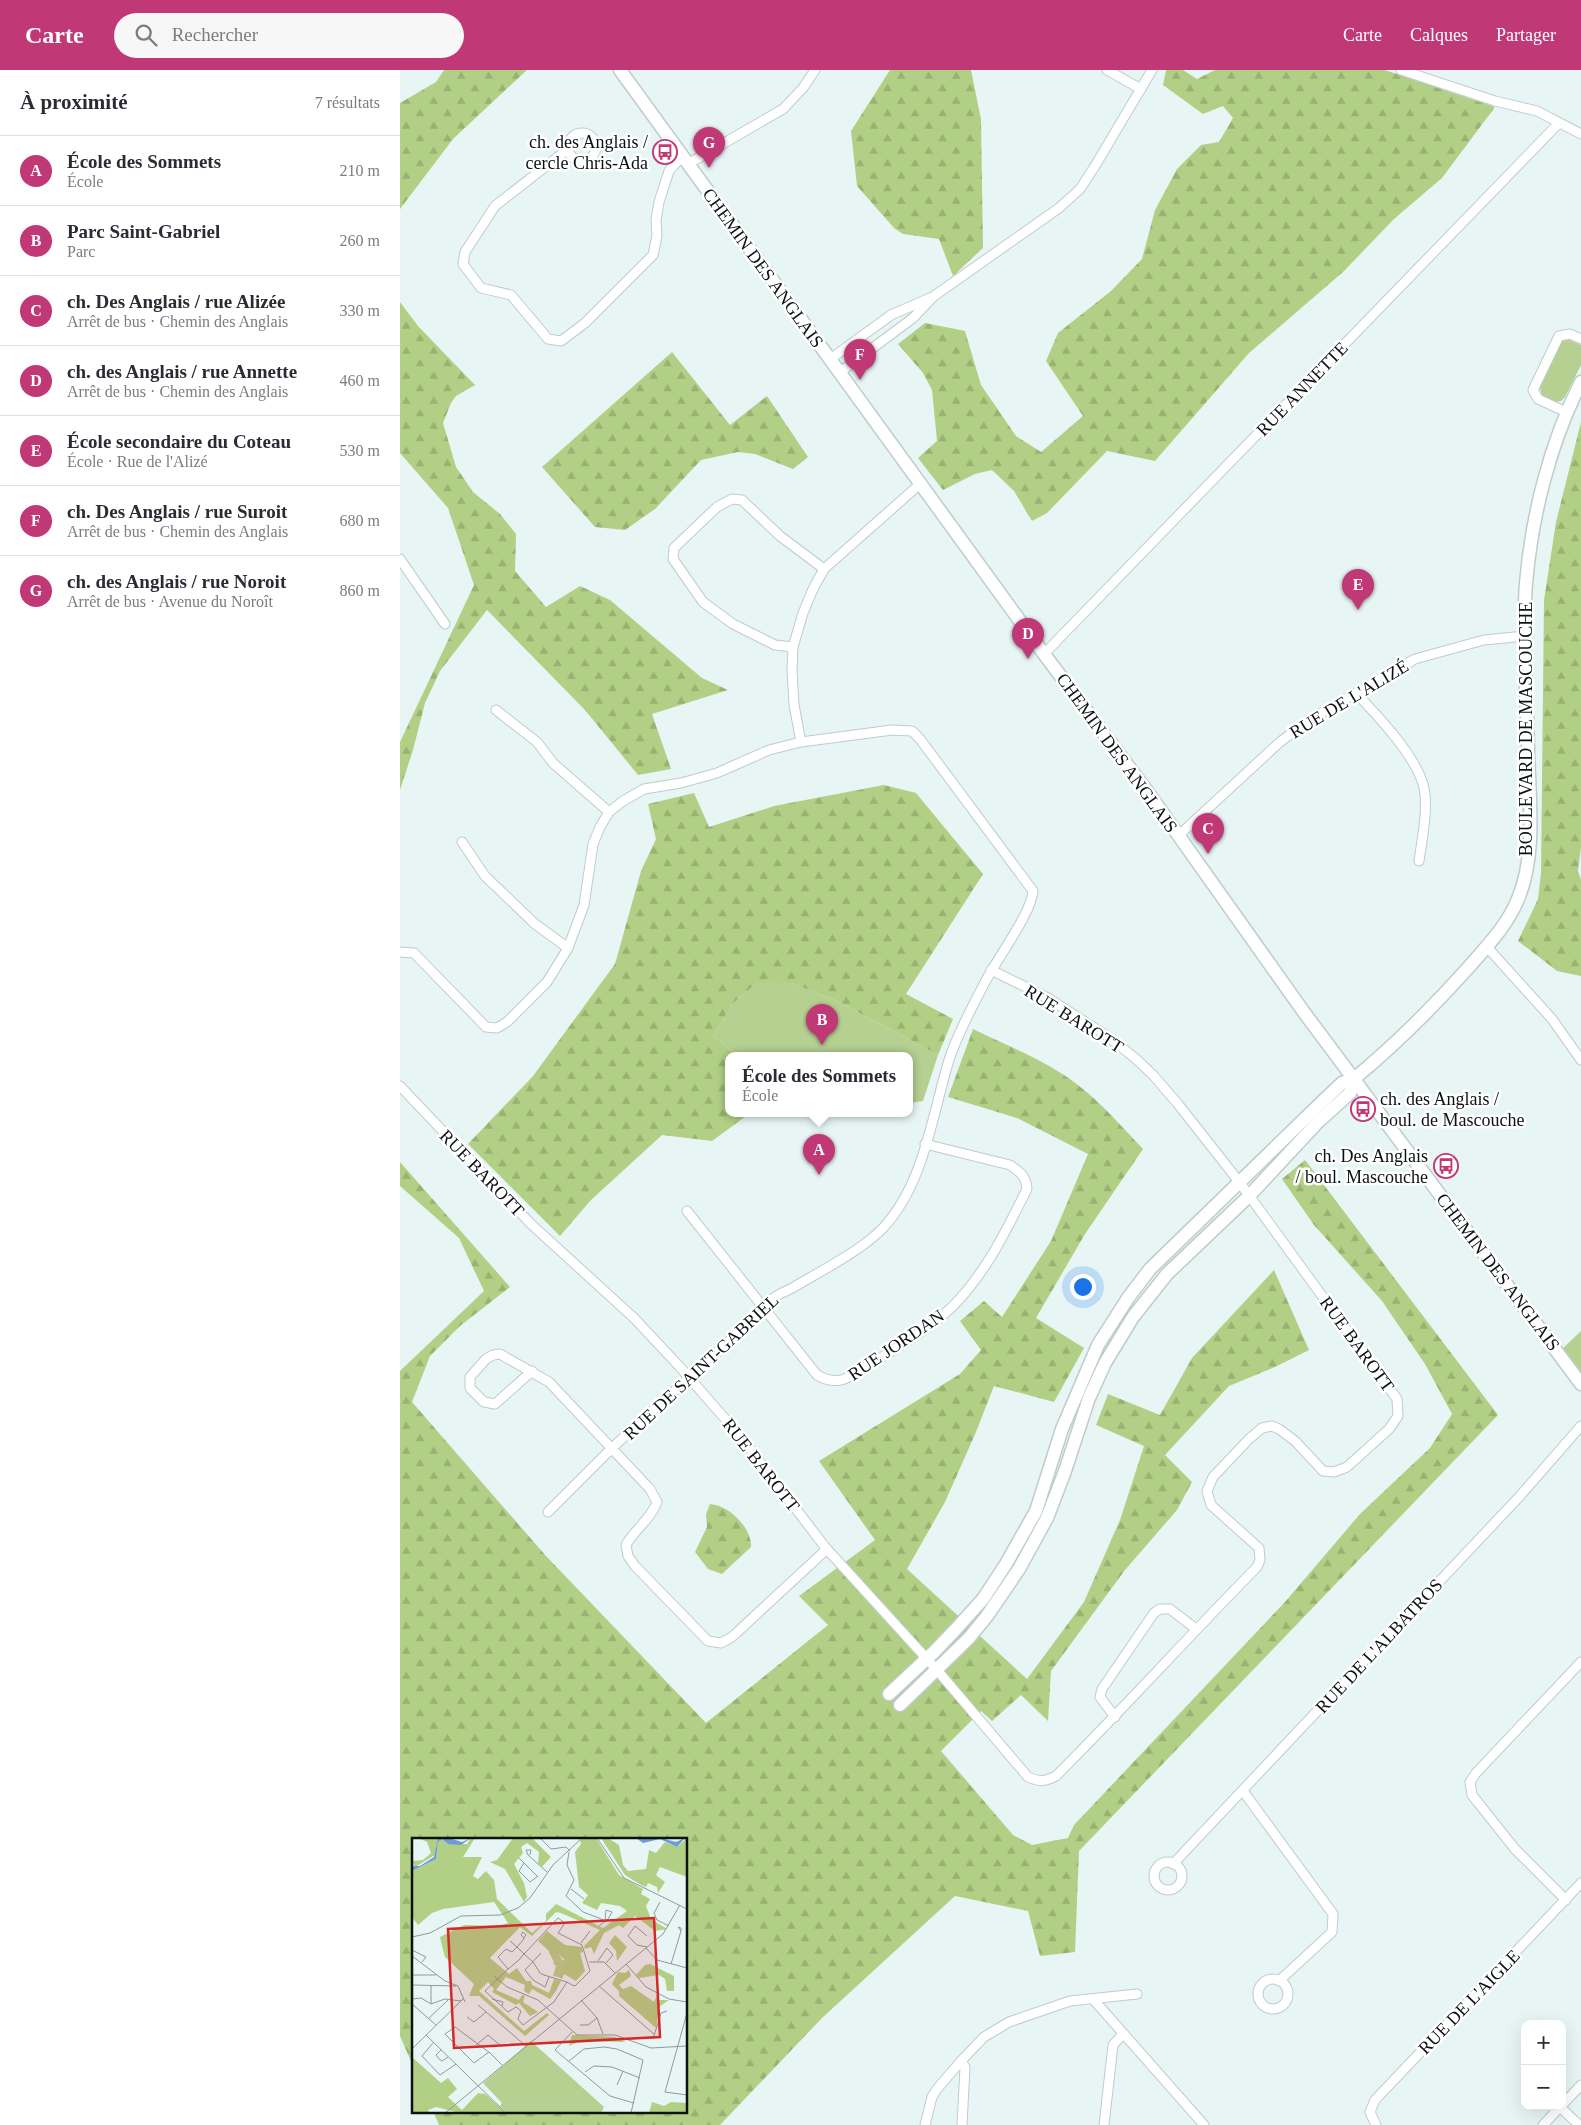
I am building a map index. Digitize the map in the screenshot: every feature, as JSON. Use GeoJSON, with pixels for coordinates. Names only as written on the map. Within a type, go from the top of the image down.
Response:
{"type":"FeatureCollection","features":[{"type":"Feature","properties":{"kind":"street","name":"CHEMIN DES ANGLAIS"},"geometry":{"type":"LineString","coordinates":[[620,70],[1044,654],[1147,791],[1308,1017],[1581,1384]]}},
{"type":"Feature","properties":{"kind":"street"},"geometry":{"type":"LineString","coordinates":[[568,149],[495,206],[465,252],[463,264],[481,288],[511,295],[548,338],[561,341],[585,323],[653,255],[657,236],[656,220],[659,202],[669,171],[685,160],[782,109],[803,88],[815,70]]}},
{"type":"Feature","properties":{"kind":"street"},"geometry":{"type":"LineString","coordinates":[[1107,70],[1141,89]]}},
{"type":"Feature","properties":{"kind":"street"},"geometry":{"type":"LineString","coordinates":[[839,372],[913,318],[934,296],[1059,208],[1080,189],[1152,70]]}},
{"type":"Feature","properties":{"kind":"street"},"geometry":{"type":"LineString","coordinates":[[1401,70],[1495,100],[1537,111],[1581,134]]}},
{"type":"Feature","properties":{"kind":"street","name":"RUE ANNETTE"},"geometry":{"type":"LineString","coordinates":[[1044,654],[1559,123]]}},
{"type":"Feature","properties":{"kind":"street"},"geometry":{"type":"LineString","coordinates":[[830,360],[891,315],[934,296]]}},
{"type":"Feature","properties":{"kind":"street"},"geometry":{"type":"LineString","coordinates":[[1566,412],[1538,399],[1533,390],[1559,336],[1570,334],[1581,339]]}},
{"type":"Feature","properties":{"kind":"street","name":"BOULEVARD DE MASCOUCHE"},"geometry":{"type":"LineString","coordinates":[[889,1694],[926,1659],[982,1599],[1006,1564],[1036,1510],[1076,1392],[1107,1328],[1150,1269],[1240,1184],[1342,1083],[1355,1078],[1418,1022],[1487,947],[1509,918],[1519,898],[1525,878],[1528,857],[1526,583],[1531,548],[1549,464],[1566,412],[1581,382]]}},
{"type":"Feature","properties":{"kind":"street"},"geometry":{"type":"LineString","coordinates":[[801,742],[794,705],[792,670],[793,648],[802,613],[824,569],[920,484]]}},
{"type":"Feature","properties":{"kind":"street"},"geometry":{"type":"LineString","coordinates":[[793,648],[775,646],[732,624],[703,602],[673,559],[674,548],[717,508],[732,499],[742,500],[780,536],[824,569]]}},
{"type":"Feature","properties":{"kind":"street"},"geometry":{"type":"LineString","coordinates":[[400,559],[445,624]]}},
{"type":"Feature","properties":{"kind":"street","name":"RUE DE L'ALIZÉ"},"geometry":{"type":"LineString","coordinates":[[1178,836],[1280,742],[1309,720],[1415,659],[1484,640],[1525,636]]}},
{"type":"Feature","properties":{"kind":"street"},"geometry":{"type":"LineString","coordinates":[[1356,693],[1409,756],[1423,782],[1425,815],[1420,861]]}},
{"type":"Feature","properties":{"kind":"street"},"geometry":{"type":"LineString","coordinates":[[496,710],[537,742],[566,776],[609,812]]}},
{"type":"Feature","properties":{"kind":"street","name":"RUE DE SAINT-GABRIEL"},"geometry":{"type":"LineString","coordinates":[[400,952],[414,953],[486,1027],[497,1028],[506,1022],[547,982],[568,948],[584,905],[593,844],[609,812],[644,789],[681,783],[717,773],[769,750],[801,742],[892,730],[912,731],[920,739],[1032,891],[1032,900],[1023,918],[991,970],[959,1032],[949,1058],[925,1144],[908,1191],[892,1217],[882,1229],[849,1253],[769,1300],[765,1308],[612,1448],[548,1512]]}},
{"type":"Feature","properties":{"kind":"street"},"geometry":{"type":"LineString","coordinates":[[462,842],[485,876],[535,924],[568,948]]}},
{"type":"Feature","properties":{"kind":"street"},"geometry":{"type":"LineString","coordinates":[[1487,947],[1552,1019],[1581,1060]]}},
{"type":"Feature","properties":{"kind":"street","name":"RUE BAROTT"},"geometry":{"type":"LineString","coordinates":[[400,1086],[505,1198],[634,1318],[690,1378],[741,1437],[827,1549],[937,1670],[1028,1777],[1039,1782],[1046,1782],[1056,1776],[1115,1717],[1196,1629],[1257,1567],[1260,1560],[1258,1548],[1211,1505],[1207,1490],[1213,1477],[1262,1428],[1272,1426],[1279,1428],[1295,1441],[1323,1471],[1334,1472],[1347,1467],[1389,1429],[1398,1416],[1397,1399],[1240,1184],[1178,1104],[1135,1058],[1107,1036],[1048,998],[991,970]]}},
{"type":"Feature","properties":{"kind":"street","name":"BOULEVARD DE MASCOUCHE"},"geometry":{"type":"LineString","coordinates":[[900,1706],[969,1638],[1012,1581],[1040,1534],[1065,1471],[1090,1396],[1105,1363],[1123,1332],[1167,1274],[1249,1196],[1318,1122],[1350,1093],[1355,1078]]}},
{"type":"Feature","properties":{"kind":"street","name":"RUE JORDAN"},"geometry":{"type":"LineString","coordinates":[[687,1211],[816,1375],[827,1381],[842,1381],[917,1335],[951,1307],[978,1278],[1002,1239],[1027,1189],[1026,1180],[1020,1172],[1010,1165],[925,1144]]}},
{"type":"Feature","properties":{"kind":"street"},"geometry":{"type":"LineString","coordinates":[[532,1371],[495,1404],[484,1402],[470,1388],[470,1377],[493,1355],[500,1354],[532,1371],[549,1382],[612,1448],[650,1489],[657,1502],[653,1513],[631,1535],[626,1545],[628,1556],[669,1603],[708,1641],[721,1643],[732,1637],[827,1549]]}},
{"type":"Feature","properties":{"kind":"street","name":"RUE DE L'ALBATROS"},"geometry":{"type":"LineString","coordinates":[[1174,1864],[1519,1497],[1581,1426]]}},
{"type":"Feature","properties":{"kind":"street"},"geometry":{"type":"LineString","coordinates":[[1115,1717],[1100,1698],[1102,1689],[1154,1613],[1160,1609],[1170,1609],[1196,1629]]}},
{"type":"Feature","properties":{"kind":"street"},"geometry":{"type":"LineString","coordinates":[[1566,1900],[1515,1849],[1472,1795],[1470,1782],[1476,1773],[1581,1662]]}},
{"type":"Feature","properties":{"kind":"street"},"geometry":{"type":"LineString","coordinates":[[1242,1792],[1333,1914],[1332,1932],[1280,1981]]}},
{"type":"Feature","properties":{"kind":"street","name":"RUE DE L'AIGLE"},"geometry":{"type":"LineString","coordinates":[[1376,2125],[1370,2112],[1375,2100],[1581,1883]]}},
{"type":"Feature","properties":{"kind":"street"},"geometry":{"type":"LineString","coordinates":[[925,2125],[932,2097],[961,2061],[984,2038],[1009,2022],[1070,2001],[1137,1994]]}},
{"type":"Feature","properties":{"kind":"street"},"geometry":{"type":"LineString","coordinates":[[1093,1999],[1204,2125]]}},
{"type":"Feature","properties":{"kind":"street"},"geometry":{"type":"LineString","coordinates":[[1104,2125],[1114,2045],[1123,2034]]}},
{"type":"Feature","properties":{"kind":"street"},"geometry":{"type":"LineString","coordinates":[[961,2061],[965,2067],[962,2125]]}},
{"type":"Feature","properties":{"kind":"street"},"geometry":{"type":"LineString","coordinates":[[1566,2101],[1581,2085]]}},
{"type":"Feature","properties":{"kind":"street"},"geometry":{"type":"LineString","coordinates":[[1543,2125],[1557,2110]]}},
{"type":"Feature","properties":{"kind":"street"},"geometry":{"type":"LineString","coordinates":[[1565,2110],[1579,2125]]}},
{"type":"Feature","properties":{"kind":"green space"},"geometry":{"type":"Polygon","coordinates":[[[444,70],[527,70],[453,139],[400,209],[400,103],[436,82],[444,70]]]}},
{"type":"Feature","properties":{"kind":"green space"},"geometry":{"type":"Polygon","coordinates":[[[890,70],[971,70],[981,119],[983,248],[953,276],[939,239],[903,234],[894,228],[857,186],[851,131],[890,70]]]}},
{"type":"Feature","properties":{"kind":"green space"},"geometry":{"type":"Polygon","coordinates":[[[1166,70],[1183,70],[1197,79],[1215,70],[1385,70],[1495,107],[1442,178],[1394,219],[1343,272],[1249,353],[1155,461],[1107,451],[1047,513],[1032,521],[1014,491],[992,470],[975,474],[943,490],[918,458],[937,441],[932,390],[923,373],[898,344],[925,323],[965,331],[981,385],[1016,436],[1041,452],[1083,416],[1046,361],[1058,333],[1111,291],[1142,259],[1155,210],[1177,169],[1201,145],[1219,142],[1233,118],[1223,106],[1203,114],[1163,85],[1166,70]]]}},
{"type":"Feature","properties":{"kind":"green space"},"geometry":{"type":"Polygon","coordinates":[[[400,302],[418,326],[475,385],[456,396],[443,423],[456,467],[473,492],[500,514],[516,534],[515,571],[546,607],[580,586],[610,600],[702,678],[728,690],[652,714],[671,769],[638,775],[585,710],[487,610],[440,671],[425,703],[400,790],[400,742],[474,585],[448,508],[400,453],[400,302]]]}},
{"type":"Feature","properties":{"kind":"green space"},"geometry":{"type":"Polygon","coordinates":[[[1567,339],[1581,345],[1581,365],[1565,397],[1561,401],[1555,402],[1542,396],[1539,384],[1562,341],[1567,339]]]}},
{"type":"Feature","properties":{"kind":"green space"},"geometry":{"type":"Polygon","coordinates":[[[672,352],[730,425],[767,396],[808,457],[793,469],[755,454],[738,452],[701,460],[655,509],[625,530],[595,527],[542,467],[672,352]]]}},
{"type":"Feature","properties":{"kind":"green space"},"geometry":{"type":"Polygon","coordinates":[[[1581,422],[1581,847],[1578,871],[1581,880],[1581,976],[1557,971],[1518,941],[1538,899],[1541,873],[1544,600],[1556,522],[1581,422]]]}},
{"type":"Feature","properties":{"kind":"green space"},"geometry":{"type":"Polygon","coordinates":[[[884,785],[916,793],[983,874],[906,994],[953,1019],[938,1055],[835,1000],[791,983],[757,983],[733,1003],[713,1036],[734,1052],[725,1052],[725,1117],[745,1117],[712,1141],[662,1135],[591,1200],[560,1236],[468,1144],[533,1076],[615,964],[641,871],[656,839],[648,804],[694,793],[709,827],[774,806],[884,785]]]}},
{"type":"Feature","properties":{"kind":"green space"},"geometry":{"type":"Polygon","coordinates":[[[757,983],[791,983],[835,1000],[938,1055],[923,1101],[913,1102],[913,1052],[734,1052],[713,1036],[733,1003],[757,983]]]}},
{"type":"Feature","properties":{"kind":"green space"},"geometry":{"type":"Polygon","coordinates":[[[973,1029],[1038,1060],[1084,1089],[1143,1149],[1085,1234],[1036,1318],[1084,1348],[1054,1402],[994,1386],[945,1502],[907,1569],[1027,1679],[1084,1602],[1120,1520],[1144,1446],[1096,1425],[1108,1394],[1160,1415],[1192,1358],[1274,1270],[1309,1350],[1275,1367],[1229,1386],[1165,1455],[1192,1482],[1177,1510],[1125,1570],[1051,1671],[1048,1721],[1021,1695],[992,1721],[981,1711],[941,1751],[1013,1835],[1032,1845],[1068,1838],[1074,1825],[1285,1602],[1360,1514],[1430,1448],[1452,1414],[1425,1364],[1382,1301],[1314,1225],[1282,1179],[1305,1160],[1498,1415],[1079,1851],[1075,1952],[1040,1956],[1028,1911],[955,1896],[822,2018],[720,2125],[439,2125],[433,2112],[688,2112],[688,1838],[412,1838],[412,2063],[400,2036],[400,1371],[484,1291],[459,1238],[400,1186],[400,1162],[510,1287],[460,1326],[430,1356],[412,1402],[546,1556],[706,1723],[828,1625],[799,1596],[875,1540],[819,1461],[960,1374],[981,1350],[960,1321],[984,1301],[1002,1317],[1051,1241],[1088,1154],[1017,1118],[948,1097],[973,1029]]]}},
{"type":"Feature","properties":{"kind":"green space"},"geometry":{"type":"Polygon","coordinates":[[[1581,1331],[1581,1387],[1558,1353],[1581,1331]]]}},
{"type":"Feature","properties":{"kind":"green space"},"geometry":{"type":"Polygon","coordinates":[[[710,1504],[725,1508],[732,1513],[748,1532],[750,1540],[751,1547],[722,1574],[708,1569],[695,1552],[707,1527],[706,1514],[710,1504]]]}},
{"type":"Feature","properties":{"kind":"place","name":"ch. des Anglais / cercle Chris-Ada"},"geometry":{"type":"Point","coordinates":[665,152]}},
{"type":"Feature","properties":{"kind":"place","name":"ch. des Anglais / rue Noroit"},"geometry":{"type":"Point","coordinates":[709,168]}},
{"type":"Feature","properties":{"kind":"place","name":"ch. Des Anglais / rue Suroit"},"geometry":{"type":"Point","coordinates":[860,380]}},
{"type":"Feature","properties":{"kind":"place","name":"École secondaire du Coteau"},"geometry":{"type":"Point","coordinates":[1358,610]}},
{"type":"Feature","properties":{"kind":"place","name":"ch. des Anglais / rue Annette"},"geometry":{"type":"Point","coordinates":[1028,659]}},
{"type":"Feature","properties":{"kind":"place","name":"ch. Des Anglais / rue Alizée"},"geometry":{"type":"Point","coordinates":[1208,854]}},
{"type":"Feature","properties":{"kind":"place","name":"Parc Saint-Gabriel"},"geometry":{"type":"Point","coordinates":[822,1045]}},
{"type":"Feature","properties":{"kind":"place","name":"ch. des Anglais / boul. de Mascouche"},"geometry":{"type":"Point","coordinates":[1363,1109]}},
{"type":"Feature","properties":{"kind":"place","name":"ch. Des Anglais / boul. Mascouche"},"geometry":{"type":"Point","coordinates":[1446,1166]}},
{"type":"Feature","properties":{"kind":"place","name":"École des Sommets"},"geometry":{"type":"Point","coordinates":[819,1175]}}]}
